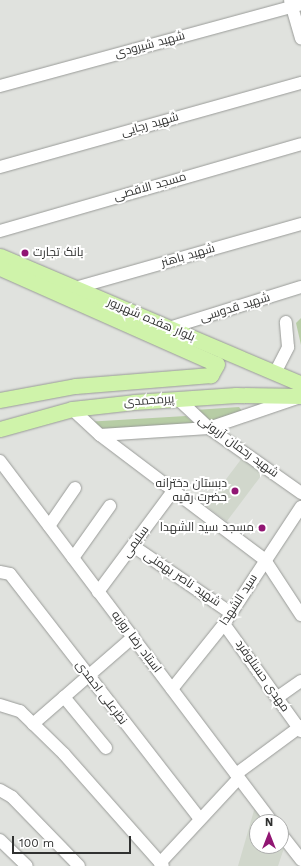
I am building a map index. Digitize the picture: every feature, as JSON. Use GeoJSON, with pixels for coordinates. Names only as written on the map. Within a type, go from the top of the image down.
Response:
{"type":"FeatureCollection","features":[{"type":"Feature","properties":{"kind":"main road","name":"بلوار هفده شهریور"},"geometry":{"type":"LineString","coordinates":[[0,256],[301,384]]}},
{"type":"Feature","properties":{"kind":"main road","name":"بلوار هفده شهریور"},"geometry":{"type":"LineString","coordinates":[[0,268],[216,361]]}},
{"type":"Feature","properties":{"kind":"main road","name":"پیرمحمدی"},"geometry":{"type":"LineString","coordinates":[[0,400],[75,386],[212,375],[216,369],[216,361]]}},
{"type":"Feature","properties":{"kind":"main road","name":"پیرمحمدی"},"geometry":{"type":"LineString","coordinates":[[0,430],[72,409],[236,394],[301,397]]}},
{"type":"Feature","properties":{"kind":"street"},"geometry":{"type":"LineString","coordinates":[[294,4],[301,38]]}},
{"type":"Feature","properties":{"kind":"street","name":"شهید شیرودی"},"geometry":{"type":"LineString","coordinates":[[0,86],[294,4]]}},
{"type":"Feature","properties":{"kind":"street","name":"شهید رجایی"},"geometry":{"type":"LineString","coordinates":[[0,167],[301,83]]}},
{"type":"Feature","properties":{"kind":"street","name":"مسجد الاقصی"},"geometry":{"type":"LineString","coordinates":[[0,231],[301,144]]}},
{"type":"Feature","properties":{"kind":"street","name":"شهید باهنر"},"geometry":{"type":"LineString","coordinates":[[75,288],[301,224]]}},
{"type":"Feature","properties":{"kind":"street","name":"شهید قدوسی"},"geometry":{"type":"LineString","coordinates":[[169,328],[301,287]]}},
{"type":"Feature","properties":{"kind":"street"},"geometry":{"type":"LineString","coordinates":[[275,373],[288,347],[286,322]]}},
{"type":"Feature","properties":{"kind":"street"},"geometry":{"type":"LineString","coordinates":[[100,435],[209,428],[301,397]]}},
{"type":"Feature","properties":{"kind":"street","name":"شهید رحمان آربونی"},"geometry":{"type":"LineString","coordinates":[[178,399],[209,428],[301,493]]}},
{"type":"Feature","properties":{"kind":"street"},"geometry":{"type":"LineString","coordinates":[[72,409],[100,435],[265,560],[301,615]]}},
{"type":"Feature","properties":{"kind":"street","name":"استاد رضا روزبه"},"geometry":{"type":"LineString","coordinates":[[0,462],[266,814]]}},
{"type":"Feature","properties":{"kind":"street"},"geometry":{"type":"LineString","coordinates":[[49,526],[75,488]]}},
{"type":"Feature","properties":{"kind":"street","name":"سلیمی"},"geometry":{"type":"LineString","coordinates":[[98,592],[173,491]]}},
{"type":"Feature","properties":{"kind":"street"},"geometry":{"type":"LineString","coordinates":[[72,558],[110,506]]}},
{"type":"Feature","properties":{"kind":"street","name":"سید الشهدا"},"geometry":{"type":"LineString","coordinates":[[172,689],[224,624],[301,507]]}},
{"type":"Feature","properties":{"kind":"street","name":"شهید ناصر بهمنی"},"geometry":{"type":"LineString","coordinates":[[133,546],[231,613]]}},
{"type":"Feature","properties":{"kind":"street","name":"نظرعلی احمدی"},"geometry":{"type":"LineString","coordinates":[[0,572],[10,574],[200,819]]}},
{"type":"Feature","properties":{"kind":"street","name":"مهدی حسنلوفرد"},"geometry":{"type":"LineString","coordinates":[[224,624],[300,728]]}},
{"type":"Feature","properties":{"kind":"street"},"geometry":{"type":"LineString","coordinates":[[33,724],[132,637]]}},
{"type":"Feature","properties":{"kind":"street"},"geometry":{"type":"LineString","coordinates":[[278,697],[301,680]]}},
{"type":"Feature","properties":{"kind":"street"},"geometry":{"type":"LineString","coordinates":[[64,697],[106,748]]}},
{"type":"Feature","properties":{"kind":"street"},"geometry":{"type":"LineString","coordinates":[[0,705],[20,711],[162,864],[237,776],[300,728]]}},
{"type":"Feature","properties":{"kind":"street"},"geometry":{"type":"LineString","coordinates":[[0,790],[12,797],[79,866]]}},
{"type":"Feature","properties":{"kind":"street"},"geometry":{"type":"LineString","coordinates":[[0,840],[27,866]]}},
{"type":"Feature","properties":{"kind":"street"},"geometry":{"type":"LineString","coordinates":[[289,844],[301,860]]}},
{"type":"Feature","properties":{"kind":"shaded area","name":"دبستان دخترانه حضرت رقیه"},"geometry":{"type":"Polygon","coordinates":[[[242,458],[263,474],[227,522],[206,506],[242,458]]]}},
{"type":"Feature","properties":{"kind":"shaded area"},"geometry":{"type":"Polygon","coordinates":[[[255,807],[261,814],[253,814],[255,807]]]}},
{"type":"Feature","properties":{"kind":"shaded area"},"geometry":{"type":"Polygon","coordinates":[[[249,828],[249,854],[282,854],[278,866],[238,866],[249,828]]]}},
{"type":"Feature","properties":{"kind":"green space"},"geometry":{"type":"Polygon","coordinates":[[[301,318],[301,345],[296,323],[301,318]]]}},
{"type":"Feature","properties":{"kind":"green space"},"geometry":{"type":"Polygon","coordinates":[[[239,407],[242,411],[207,422],[195,410],[239,407]]]}},
{"type":"Feature","properties":{"kind":"green space"},"geometry":{"type":"Polygon","coordinates":[[[186,416],[195,424],[98,432],[85,422],[186,416]]]}},
{"type":"Feature","properties":{"kind":"place","name":"بانک تجارت"},"geometry":{"type":"Point","coordinates":[25,253]}},
{"type":"Feature","properties":{"kind":"place","name":"دبستان دخترانه حضرت رقیه"},"geometry":{"type":"Point","coordinates":[235,491]}},
{"type":"Feature","properties":{"kind":"place","name":"مسجد سید الشهدا"},"geometry":{"type":"Point","coordinates":[262,528]}}]}
